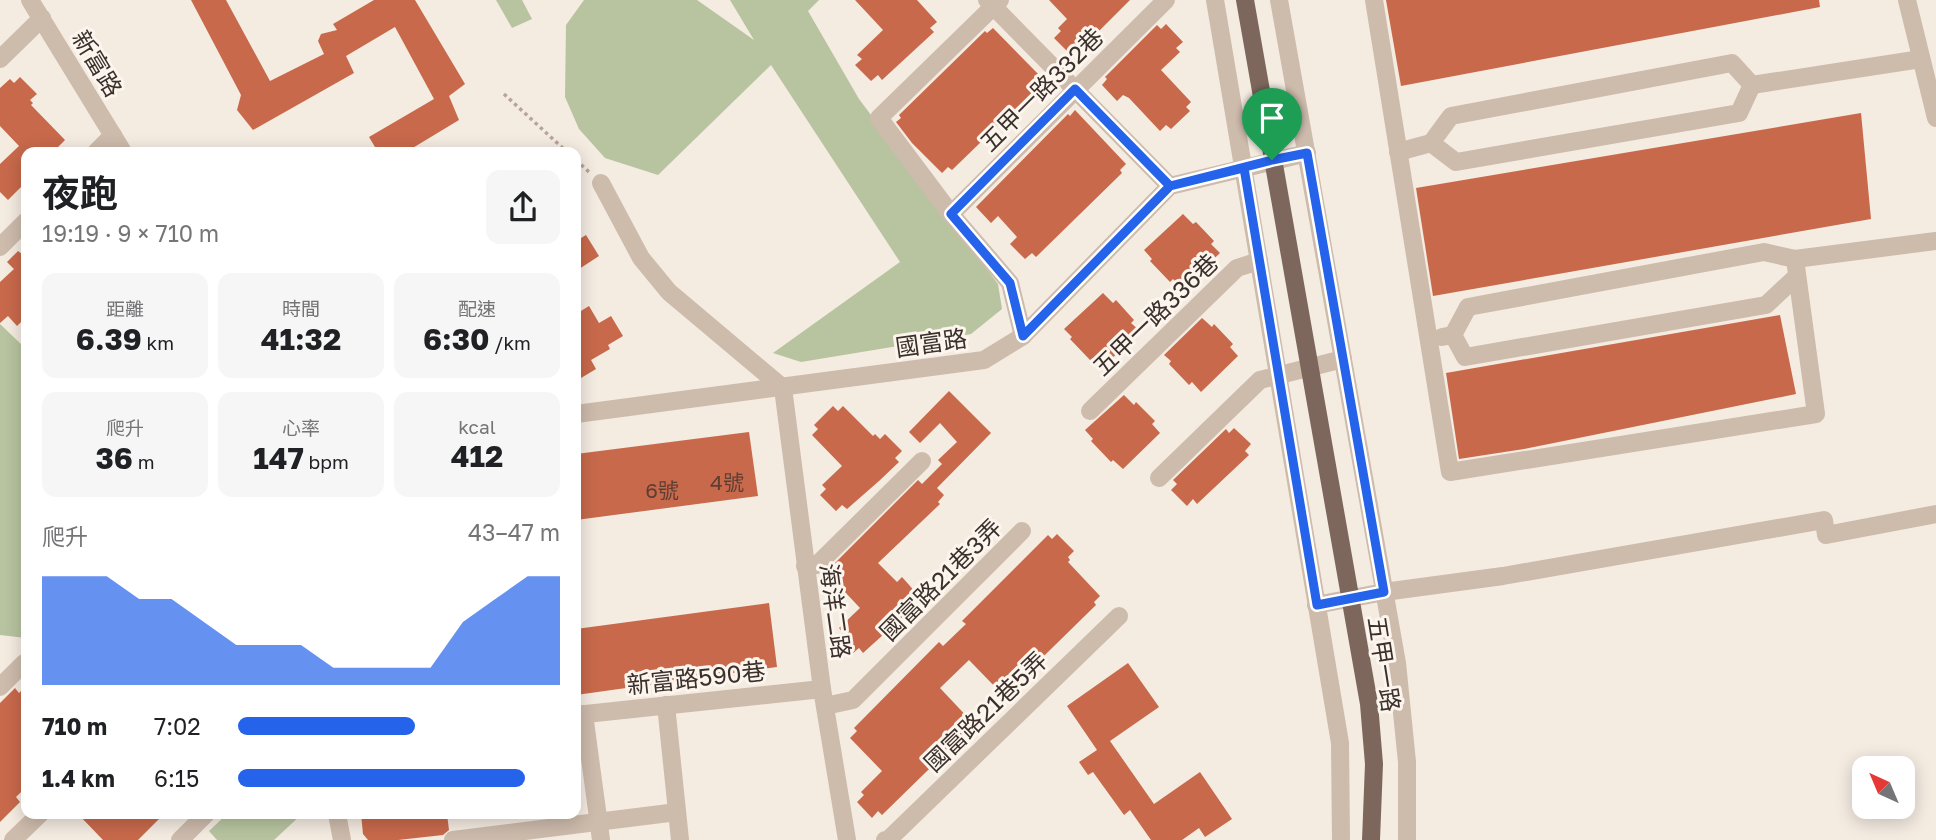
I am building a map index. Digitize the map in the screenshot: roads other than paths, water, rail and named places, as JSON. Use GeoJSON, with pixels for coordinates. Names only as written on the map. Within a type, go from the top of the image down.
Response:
{"type":"FeatureCollection","features":[{"type":"Feature","properties":{"kind":"main road","name":"五甲一路"},"geometry":{"type":"LineString","coordinates":[[1245,0],[1369,704],[1374,764],[1371,840]]}},
{"type":"Feature","properties":{"kind":"street","name":"新富路"},"geometry":{"type":"LineString","coordinates":[[30,0],[120,147]]}},
{"type":"Feature","properties":{"kind":"street","name":"五甲一路332巷"},"geometry":{"type":"LineString","coordinates":[[951,214],[1166,0]]}},
{"type":"Feature","properties":{"kind":"street"},"geometry":{"type":"LineString","coordinates":[[1215,0],[1340,743],[1340,840]]}},
{"type":"Feature","properties":{"kind":"street","name":"五甲一路"},"geometry":{"type":"LineString","coordinates":[[1279,0],[1397,663],[1407,762],[1408,840]]}},
{"type":"Feature","properties":{"kind":"street"},"geometry":{"type":"LineString","coordinates":[[1374,0],[1450,472],[1816,414],[1796,268]]}},
{"type":"Feature","properties":{"kind":"street"},"geometry":{"type":"LineString","coordinates":[[1907,0],[1936,118]]}},
{"type":"Feature","properties":{"kind":"street"},"geometry":{"type":"LineString","coordinates":[[1023,336],[1010,283],[951,214],[879,118],[994,2],[1170,186],[1307,153]]}},
{"type":"Feature","properties":{"kind":"street"},"geometry":{"type":"LineString","coordinates":[[0,60],[41,18]]}},
{"type":"Feature","properties":{"kind":"street"},"geometry":{"type":"LineString","coordinates":[[1752,85],[1921,58]]}},
{"type":"Feature","properties":{"kind":"street"},"geometry":{"type":"LineString","coordinates":[[1398,152],[1431,143],[1451,116],[1732,63],[1752,85]]}},
{"type":"Feature","properties":{"kind":"street"},"geometry":{"type":"LineString","coordinates":[[1431,143],[1455,162],[1739,113],[1752,85]]}},
{"type":"Feature","properties":{"kind":"street"},"geometry":{"type":"LineString","coordinates":[[101,147],[113,135]]}},
{"type":"Feature","properties":{"kind":"street"},"geometry":{"type":"LineString","coordinates":[[601,183],[641,258],[668,292],[783,388]]}},
{"type":"Feature","properties":{"kind":"street","name":"國富路"},"geometry":{"type":"LineString","coordinates":[[581,413],[985,360],[1023,336],[1170,186]]}},
{"type":"Feature","properties":{"kind":"street"},"geometry":{"type":"LineString","coordinates":[[0,247],[21,226]]}},
{"type":"Feature","properties":{"kind":"street"},"geometry":{"type":"LineString","coordinates":[[1453,335],[1468,307],[1764,252],[1796,268],[1936,241]]}},
{"type":"Feature","properties":{"kind":"street","name":"五甲一路336巷"},"geometry":{"type":"LineString","coordinates":[[1090,411],[1237,268],[1259,261]]}},
{"type":"Feature","properties":{"kind":"street"},"geometry":{"type":"LineString","coordinates":[[1453,335],[1465,357],[1766,305],[1796,268]]}},
{"type":"Feature","properties":{"kind":"street"},"geometry":{"type":"LineString","coordinates":[[1428,339],[1453,335]]}},
{"type":"Feature","properties":{"kind":"street"},"geometry":{"type":"LineString","coordinates":[[1159,478],[1260,380],[1343,359]]}},
{"type":"Feature","properties":{"kind":"street","name":"海洋二路"},"geometry":{"type":"LineString","coordinates":[[783,388],[823,697],[847,840]]}},
{"type":"Feature","properties":{"kind":"street"},"geometry":{"type":"LineString","coordinates":[[805,566],[817,565],[922,461]]}},
{"type":"Feature","properties":{"kind":"street"},"geometry":{"type":"LineString","coordinates":[[1317,605],[1384,592],[1503,576],[1824,520],[1826,535],[1936,514]]}},
{"type":"Feature","properties":{"kind":"street","name":"國富路21巷3弄"},"geometry":{"type":"LineString","coordinates":[[823,697],[853,700],[1023,531]]}},
{"type":"Feature","properties":{"kind":"street","name":"國富路21巷5弄"},"geometry":{"type":"LineString","coordinates":[[885,840],[1119,616]]}},
{"type":"Feature","properties":{"kind":"street"},"geometry":{"type":"LineString","coordinates":[[0,663],[21,663]]}},
{"type":"Feature","properties":{"kind":"street"},"geometry":{"type":"LineString","coordinates":[[0,687],[21,667]]}},
{"type":"Feature","properties":{"kind":"street","name":"新富路590巷"},"geometry":{"type":"LineString","coordinates":[[581,714],[666,705],[823,697]]}},
{"type":"Feature","properties":{"kind":"street"},"geometry":{"type":"LineString","coordinates":[[666,705],[680,840]]}},
{"type":"Feature","properties":{"kind":"street"},"geometry":{"type":"LineString","coordinates":[[581,720],[599,831]]}},
{"type":"Feature","properties":{"kind":"street"},"geometry":{"type":"LineString","coordinates":[[453,840],[599,831],[677,812]]}},
{"type":"Feature","properties":{"kind":"street"},"geometry":{"type":"LineString","coordinates":[[13,840],[35,819]]}},
{"type":"Feature","properties":{"kind":"street"},"geometry":{"type":"LineString","coordinates":[[180,840],[201,819]]}},
{"type":"Feature","properties":{"kind":"street"},"geometry":{"type":"LineString","coordinates":[[338,819],[342,840]]}}]}
